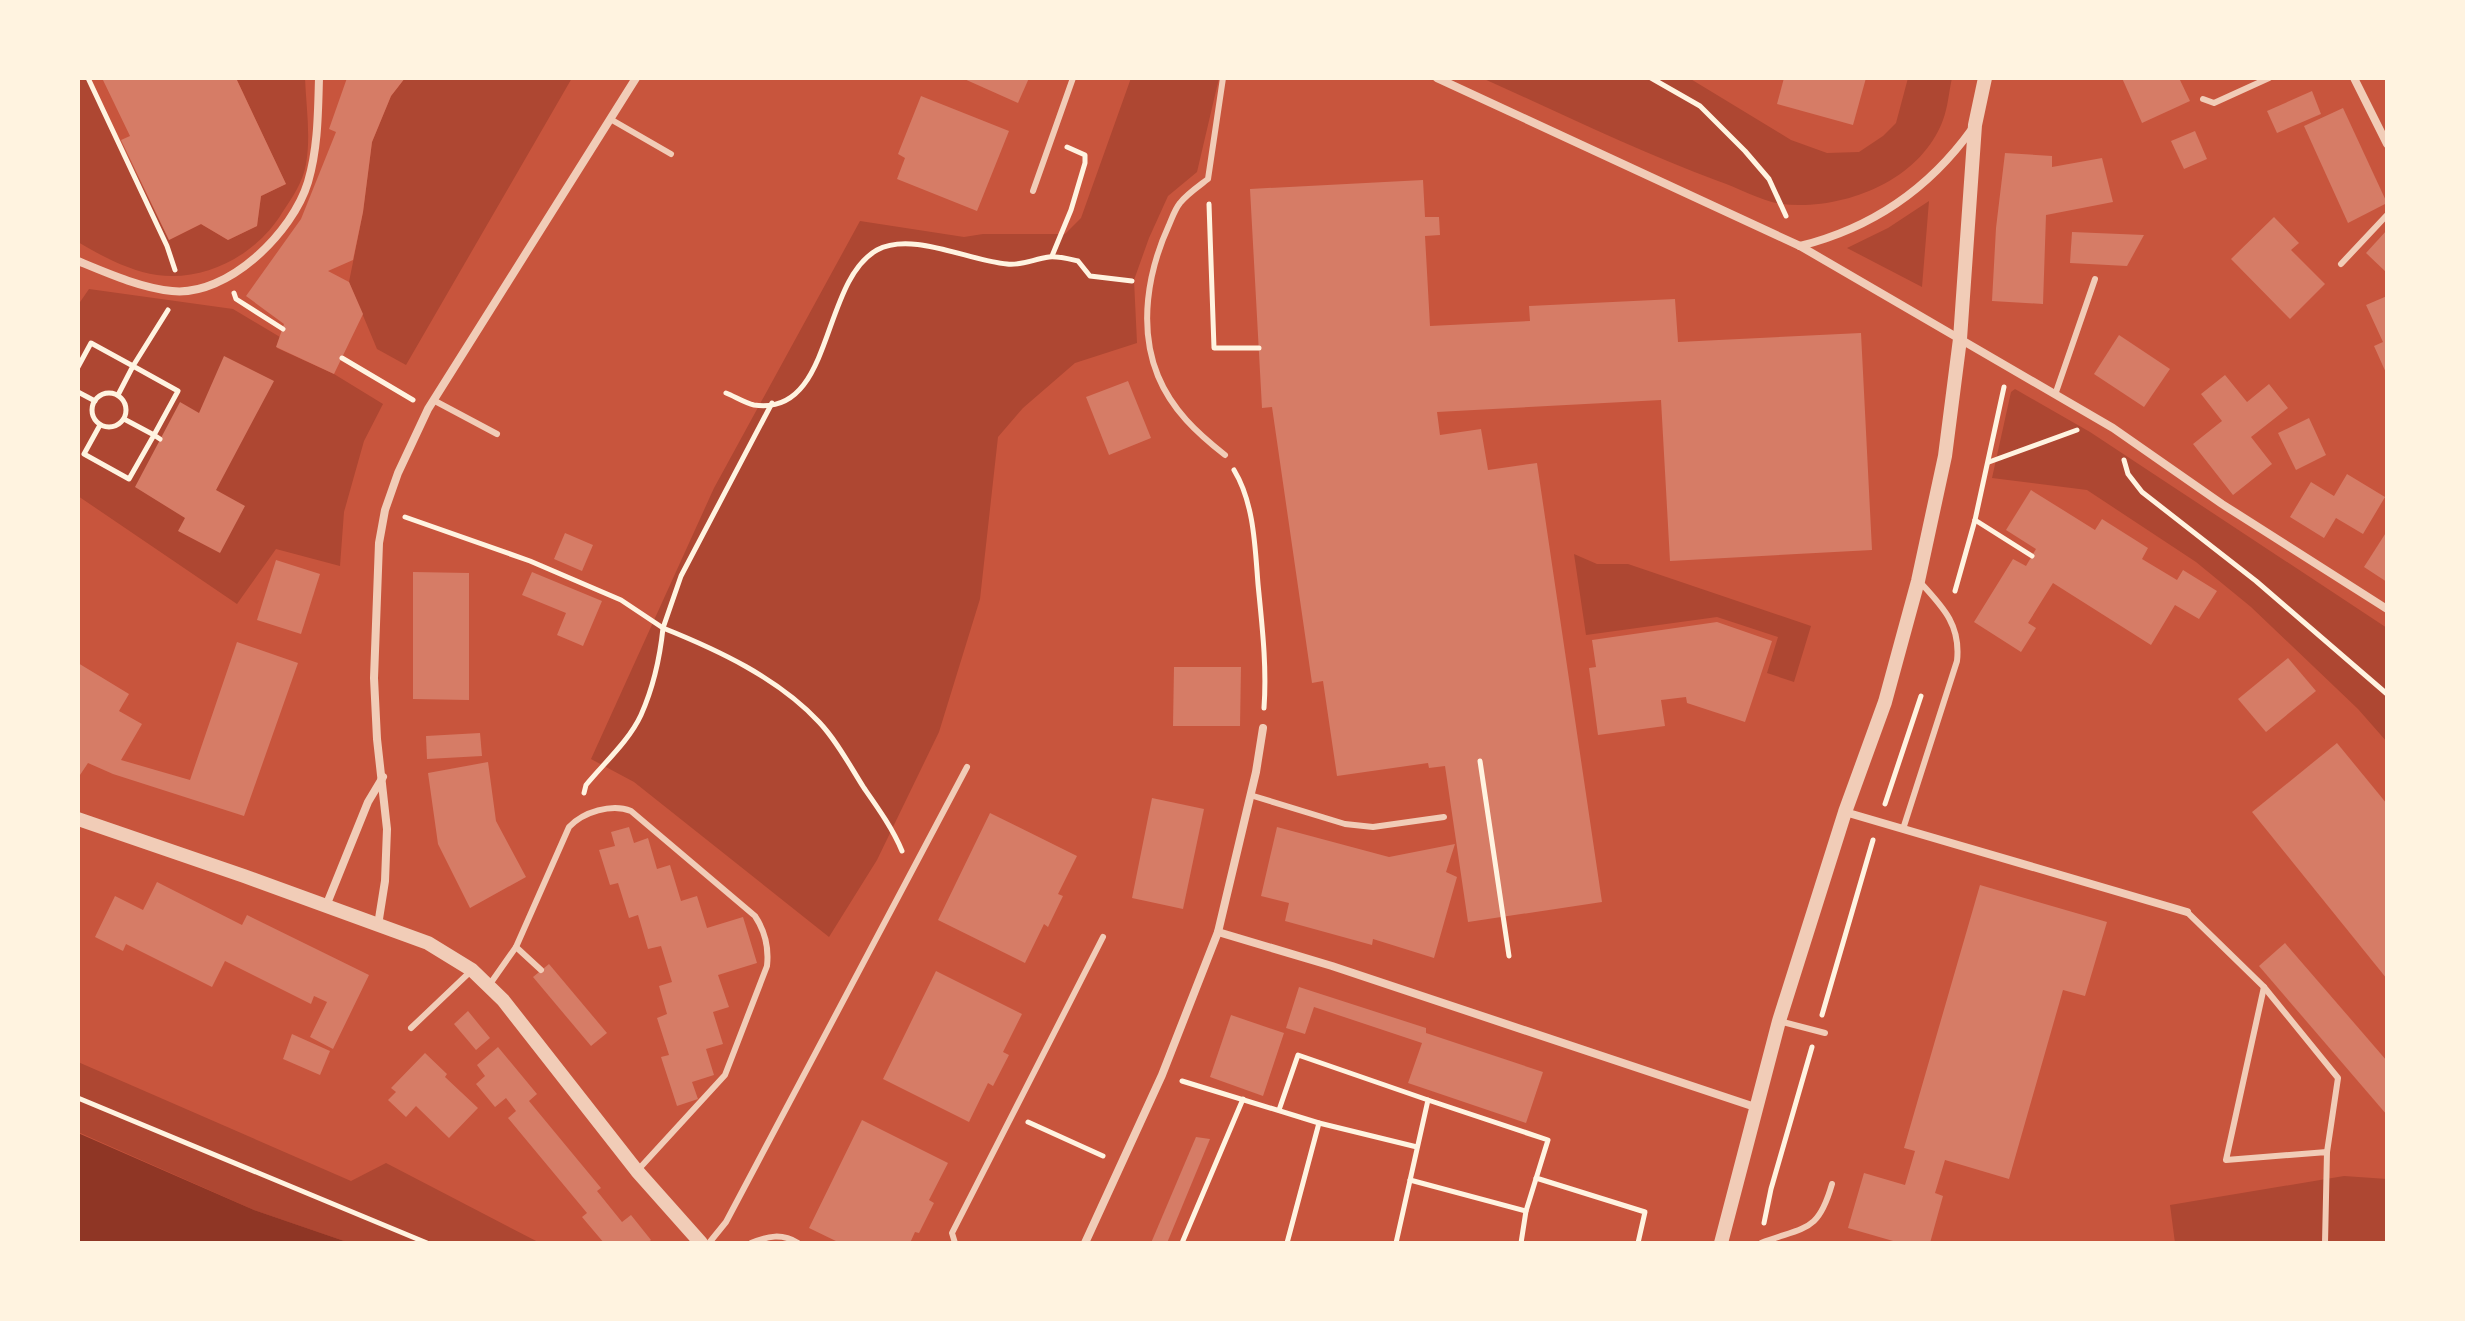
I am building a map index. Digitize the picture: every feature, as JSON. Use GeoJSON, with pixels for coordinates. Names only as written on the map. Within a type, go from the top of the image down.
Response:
{"type":"FeatureCollection","features":[{"type":"Feature","properties":{"kind":"street"},"geometry":{"type":"LineString","coordinates":[[78,261],[108,274],[173,291],[215,285],[229,277],[274,239],[293,214],[308,184],[317,140],[319,78]]}},
{"type":"Feature","properties":{"kind":"street"},"geometry":{"type":"LineString","coordinates":[[378,925],[385,881],[387,829],[374,678],[379,543],[385,510],[398,473],[431,405],[636,78]]}},
{"type":"Feature","properties":{"kind":"street"},"geometry":{"type":"LineString","coordinates":[[1437,78],[1800,246],[2056,392],[2222,504],[2387,609]]}},
{"type":"Feature","properties":{"kind":"street"},"geometry":{"type":"LineString","coordinates":[[1721,1243],[1779,1021],[1845,812],[1885,702],[1918,581],[1945,456],[1960,339],[1975,125],[1985,78]]}},
{"type":"Feature","properties":{"kind":"street"},"geometry":{"type":"LineString","coordinates":[[2354,78],[2387,144]]}},
{"type":"Feature","properties":{"kind":"street"},"geometry":{"type":"LineString","coordinates":[[1800,246],[1848,231],[1893,207],[1939,171],[1975,125]]}},
{"type":"Feature","properties":{"kind":"street"},"geometry":{"type":"LineString","coordinates":[[1085,1243],[1162,1075],[1218,932],[1263,728]]}},
{"type":"Feature","properties":{"kind":"street"},"geometry":{"type":"LineString","coordinates":[[326,906],[368,802],[383,777]]}},
{"type":"Feature","properties":{"kind":"street"},"geometry":{"type":"LineString","coordinates":[[1845,812],[2187,912]]}},
{"type":"Feature","properties":{"kind":"street"},"geometry":{"type":"LineString","coordinates":[[78,819],[428,943],[472,970],[525,1026],[637,1171],[701,1243]]}},
{"type":"Feature","properties":{"kind":"street"},"geometry":{"type":"LineString","coordinates":[[1218,932],[1332,966],[1755,1107]]}},
{"type":"Feature","properties":{"kind":"lane"},"geometry":{"type":"LineString","coordinates":[[1033,191],[1073,78]]}},
{"type":"Feature","properties":{"kind":"lane"},"geometry":{"type":"LineString","coordinates":[[1223,78],[1208,179],[1179,204],[1161,243],[1149,283],[1148,328],[1158,375],[1179,412],[1195,431],[1225,455]]}},
{"type":"Feature","properties":{"kind":"lane"},"geometry":{"type":"LineString","coordinates":[[2203,99],[2214,103],[2269,78]]}},
{"type":"Feature","properties":{"kind":"lane"},"geometry":{"type":"LineString","coordinates":[[612,120],[671,154]]}},
{"type":"Feature","properties":{"kind":"lane"},"geometry":{"type":"LineString","coordinates":[[2341,264],[2387,215]]}},
{"type":"Feature","properties":{"kind":"lane"},"geometry":{"type":"LineString","coordinates":[[2056,392],[2095,279]]}},
{"type":"Feature","properties":{"kind":"lane"},"geometry":{"type":"LineString","coordinates":[[431,405],[497,434]]}},
{"type":"Feature","properties":{"kind":"lane"},"geometry":{"type":"LineString","coordinates":[[1903,829],[1957,661],[1959,645],[1949,614],[1918,581]]}},
{"type":"Feature","properties":{"kind":"lane"},"geometry":{"type":"LineString","coordinates":[[709,1243],[726,1222],[967,767]]}},
{"type":"Feature","properties":{"kind":"lane"},"geometry":{"type":"LineString","coordinates":[[1250,795],[1345,824],[1373,827],[1444,817]]}},
{"type":"Feature","properties":{"kind":"lane"},"geometry":{"type":"LineString","coordinates":[[490,986],[516,947],[569,827],[578,818],[619,806],[631,811],[755,916],[769,952],[767,966],[725,1075],[637,1171]]}},
{"type":"Feature","properties":{"kind":"lane"},"geometry":{"type":"LineString","coordinates":[[2187,912],[2264,987],[2338,1078],[2327,1152],[2325,1243]]}},
{"type":"Feature","properties":{"kind":"lane"},"geometry":{"type":"LineString","coordinates":[[955,1243],[952,1233],[1103,937]]}},
{"type":"Feature","properties":{"kind":"lane"},"geometry":{"type":"LineString","coordinates":[[516,947],[541,970]]}},
{"type":"Feature","properties":{"kind":"lane"},"geometry":{"type":"LineString","coordinates":[[411,1028],[472,970]]}},
{"type":"Feature","properties":{"kind":"lane"},"geometry":{"type":"LineString","coordinates":[[2264,987],[2226,1160],[2327,1152]]}},
{"type":"Feature","properties":{"kind":"lane"},"geometry":{"type":"LineString","coordinates":[[1779,1021],[1825,1033]]}},
{"type":"Feature","properties":{"kind":"lane"},"geometry":{"type":"LineString","coordinates":[[1761,1243],[1815,1223],[1825,1209],[1832,1184]]}},
{"type":"Feature","properties":{"kind":"lane"},"geometry":{"type":"LineString","coordinates":[[751,1243],[766,1237],[787,1236],[798,1243]]}},
{"type":"Feature","properties":{"kind":"path"},"geometry":{"type":"LineString","coordinates":[[88,78],[175,269],[174,301],[118,395]]}},
{"type":"Feature","properties":{"kind":"path"},"geometry":{"type":"LineString","coordinates":[[1651,78],[1700,106],[1769,179],[1780,202]]}},
{"type":"Feature","properties":{"kind":"path"},"geometry":{"type":"LineString","coordinates":[[1051,140],[1085,155],[1071,210],[1052,256]]}},
{"type":"Feature","properties":{"kind":"path"},"geometry":{"type":"LineString","coordinates":[[1208,179],[1214,348],[1259,348]]}},
{"type":"Feature","properties":{"kind":"path"},"geometry":{"type":"LineString","coordinates":[[726,393],[753,405],[772,403],[786,400],[809,381],[828,337],[838,300],[857,266],[878,249],[906,244],[938,248],[991,263],[1014,265],[1052,256],[1078,261],[1090,276],[1119,280]]}},
{"type":"Feature","properties":{"kind":"path"},"geometry":{"type":"LineString","coordinates":[[229,277],[236,299],[283,329]]}},
{"type":"Feature","properties":{"kind":"path"},"geometry":{"type":"LineString","coordinates":[[78,367],[91,343],[178,391],[129,479],[81,452],[100,425]]}},
{"type":"Feature","properties":{"kind":"path"},"geometry":{"type":"LineString","coordinates":[[342,358],[431,405]]}},
{"type":"Feature","properties":{"kind":"path"},"geometry":{"type":"LineString","coordinates":[[78,392],[95,401]]}},
{"type":"Feature","properties":{"kind":"path"},"geometry":{"type":"LineString","coordinates":[[105,393],[118,395],[126,406],[124,419],[113,427],[100,425],[92,414],[95,401],[105,393]]}},
{"type":"Feature","properties":{"kind":"path"},"geometry":{"type":"LineString","coordinates":[[578,818],[586,785],[630,733],[641,715],[660,654],[663,628],[681,576],[772,403]]}},
{"type":"Feature","properties":{"kind":"path"},"geometry":{"type":"LineString","coordinates":[[124,419],[160,439]]}},
{"type":"Feature","properties":{"kind":"path"},"geometry":{"type":"LineString","coordinates":[[1988,462],[2101,422]]}},
{"type":"Feature","properties":{"kind":"path"},"geometry":{"type":"LineString","coordinates":[[2113,428],[2128,474],[2142,492],[2256,581],[2387,694]]}},
{"type":"Feature","properties":{"kind":"path"},"geometry":{"type":"LineString","coordinates":[[1225,455],[1241,482],[1254,535],[1266,682],[1263,728]]}},
{"type":"Feature","properties":{"kind":"path"},"geometry":{"type":"LineString","coordinates":[[385,510],[516,556],[621,600],[663,628],[704,645],[774,684],[819,722],[897,838],[910,870]]}},
{"type":"Feature","properties":{"kind":"path"},"geometry":{"type":"LineString","coordinates":[[1975,520],[2032,556]]}},
{"type":"Feature","properties":{"kind":"path"},"geometry":{"type":"LineString","coordinates":[[1480,761],[1509,956]]}},
{"type":"Feature","properties":{"kind":"path"},"geometry":{"type":"LineString","coordinates":[[1279,1110],[1298,1055],[1548,1140],[1526,1211],[1521,1243]]}},
{"type":"Feature","properties":{"kind":"path"},"geometry":{"type":"LineString","coordinates":[[1162,1075],[1319,1123],[1417,1147]]}},
{"type":"Feature","properties":{"kind":"path"},"geometry":{"type":"LineString","coordinates":[[78,1098],[427,1243]]}},
{"type":"Feature","properties":{"kind":"path"},"geometry":{"type":"LineString","coordinates":[[1182,1243],[1243,1099]]}},
{"type":"Feature","properties":{"kind":"path"},"geometry":{"type":"LineString","coordinates":[[1396,1243],[1428,1100]]}},
{"type":"Feature","properties":{"kind":"path"},"geometry":{"type":"LineString","coordinates":[[1012,1115],[1092,1150]]}},
{"type":"Feature","properties":{"kind":"path"},"geometry":{"type":"LineString","coordinates":[[1287,1243],[1319,1123]]}},
{"type":"Feature","properties":{"kind":"path"},"geometry":{"type":"LineString","coordinates":[[1536,1178],[1645,1212],[1638,1243]]}},
{"type":"Feature","properties":{"kind":"path"},"geometry":{"type":"LineString","coordinates":[[1410,1180],[1526,1211]]}},
{"type":"Feature","properties":{"kind":"shaded area"},"geometry":{"type":"Polygon","coordinates":[[[78,78],[89,78],[169,240],[201,224],[228,240],[257,226],[261,196],[286,184],[236,78],[305,78],[308,143],[305,171],[300,183],[282,213],[259,241],[228,262],[211,269],[194,274],[157,275],[106,258],[78,242],[78,78]]]}},
{"type":"Feature","properties":{"kind":"shaded area"},"geometry":{"type":"Polygon","coordinates":[[[405,78],[572,78],[406,365],[377,349],[349,282],[363,212],[372,142],[391,96],[405,78]]]}},
{"type":"Feature","properties":{"kind":"shaded area"},"geometry":{"type":"Polygon","coordinates":[[[1131,78],[1219,78],[1197,172],[1168,196],[1134,280],[1137,343],[1075,363],[1023,408],[998,437],[980,599],[939,732],[877,860],[829,937],[634,782],[591,759],[714,488],[860,221],[964,237],[983,234],[1065,234],[1081,218],[1131,78]]]}},
{"type":"Feature","properties":{"kind":"shaded area"},"geometry":{"type":"Polygon","coordinates":[[[1482,78],[1689,78],[1791,140],[1827,153],[1859,152],[1883,136],[1896,123],[1908,78],[1952,78],[1943,120],[1932,142],[1917,160],[1898,176],[1876,188],[1829,203],[1805,205],[1781,204],[1757,197],[1628,144],[1482,78]]]}},
{"type":"Feature","properties":{"kind":"shaded area"},"geometry":{"type":"Polygon","coordinates":[[[1929,201],[1922,287],[1847,248],[1888,228],[1929,201]]]}},
{"type":"Feature","properties":{"kind":"shaded area"},"geometry":{"type":"Polygon","coordinates":[[[89,289],[233,309],[280,337],[277,348],[334,374],[383,404],[364,441],[344,512],[340,566],[276,549],[237,604],[78,496],[78,305],[89,289]]]}},
{"type":"Feature","properties":{"kind":"shaded area"},"geometry":{"type":"Polygon","coordinates":[[[2015,389],[2090,432],[2387,628],[2387,742],[2358,709],[2251,607],[2196,562],[2087,490],[1992,478],[2011,392],[2015,389]]]}},
{"type":"Feature","properties":{"kind":"shaded area"},"geometry":{"type":"Polygon","coordinates":[[[1574,554],[1597,564],[1628,564],[1811,626],[1794,682],[1767,673],[1778,637],[1717,617],[1586,635],[1574,554]]]}},
{"type":"Feature","properties":{"kind":"shaded area"},"geometry":{"type":"Polygon","coordinates":[[[78,1062],[351,1181],[386,1163],[540,1243],[350,1243],[254,1210],[78,1132],[78,1062]]]}},
{"type":"Feature","properties":{"kind":"shaded area"},"geometry":{"type":"Polygon","coordinates":[[[78,1133],[254,1210],[350,1243],[78,1243],[78,1133]]]}},
{"type":"Feature","properties":{"kind":"shaded area"},"geometry":{"type":"Polygon","coordinates":[[[2344,1176],[2387,1179],[2387,1243],[2175,1243],[2170,1205],[2344,1176]]]}},
{"type":"Feature","properties":{"kind":"building"},"geometry":{"type":"Polygon","coordinates":[[[102,78],[236,78],[286,184],[261,196],[257,226],[228,240],[201,224],[169,240],[121,140],[130,136],[102,78]]]}},
{"type":"Feature","properties":{"kind":"building"},"geometry":{"type":"Polygon","coordinates":[[[347,78],[405,78],[391,96],[372,142],[353,260],[328,271],[349,282],[363,314],[334,374],[276,347],[284,324],[246,296],[301,219],[336,132],[329,129],[347,78]]]}},
{"type":"Feature","properties":{"kind":"building"},"geometry":{"type":"Polygon","coordinates":[[[962,78],[1029,78],[1018,103],[962,78]]]}},
{"type":"Feature","properties":{"kind":"building"},"geometry":{"type":"Polygon","coordinates":[[[1784,78],[1866,78],[1853,125],[1777,104],[1784,78]]]}},
{"type":"Feature","properties":{"kind":"building"},"geometry":{"type":"Polygon","coordinates":[[[2122,78],[2179,78],[2190,101],[2142,123],[2122,78]]]}},
{"type":"Feature","properties":{"kind":"building"},"geometry":{"type":"Polygon","coordinates":[[[2312,91],[2321,114],[2277,133],[2267,111],[2312,91]]]}},
{"type":"Feature","properties":{"kind":"building"},"geometry":{"type":"Polygon","coordinates":[[[921,96],[1009,131],[977,211],[897,179],[905,158],[898,154],[921,96]]]}},
{"type":"Feature","properties":{"kind":"building"},"geometry":{"type":"Polygon","coordinates":[[[2343,108],[2387,203],[2348,223],[2304,126],[2343,108]]]}},
{"type":"Feature","properties":{"kind":"building"},"geometry":{"type":"Polygon","coordinates":[[[2195,131],[2207,159],[2184,169],[2171,141],[2195,131]]]}},
{"type":"Feature","properties":{"kind":"building"},"geometry":{"type":"Polygon","coordinates":[[[2005,153],[2052,156],[2052,167],[2102,158],[2113,202],[2046,215],[2043,304],[1992,301],[1996,228],[2005,153]]]}},
{"type":"Feature","properties":{"kind":"building"},"geometry":{"type":"Polygon","coordinates":[[[1423,180],[1425,217],[1439,217],[1440,235],[1425,236],[1430,326],[1530,321],[1529,306],[1675,299],[1678,342],[1861,333],[1872,550],[1670,561],[1661,400],[1437,412],[1440,435],[1481,429],[1488,470],[1537,463],[1602,902],[1468,922],[1445,766],[1429,768],[1428,763],[1337,776],[1323,681],[1312,683],[1272,407],[1262,408],[1250,189],[1423,180]]]}},
{"type":"Feature","properties":{"kind":"building"},"geometry":{"type":"Polygon","coordinates":[[[2274,217],[2299,243],[2291,250],[2325,284],[2290,319],[2231,259],[2274,217]]]}},
{"type":"Feature","properties":{"kind":"building"},"geometry":{"type":"Polygon","coordinates":[[[2387,230],[2387,273],[2366,253],[2387,230]]]}},
{"type":"Feature","properties":{"kind":"building"},"geometry":{"type":"Polygon","coordinates":[[[2072,232],[2144,235],[2127,266],[2070,263],[2072,232]]]}},
{"type":"Feature","properties":{"kind":"building"},"geometry":{"type":"Polygon","coordinates":[[[2387,296],[2387,375],[2374,346],[2383,342],[2366,305],[2387,296]]]}},
{"type":"Feature","properties":{"kind":"building"},"geometry":{"type":"Polygon","coordinates":[[[2119,335],[2170,369],[2144,407],[2094,374],[2119,335]]]}},
{"type":"Feature","properties":{"kind":"building"},"geometry":{"type":"Polygon","coordinates":[[[224,356],[274,381],[216,490],[245,506],[220,553],[178,531],[185,518],[135,487],[180,402],[199,413],[224,356]]]}},
{"type":"Feature","properties":{"kind":"building"},"geometry":{"type":"Polygon","coordinates":[[[2225,375],[2247,402],[2269,384],[2288,408],[2251,437],[2272,464],[2233,495],[2193,444],[2222,421],[2201,394],[2225,375]]]}},
{"type":"Feature","properties":{"kind":"building"},"geometry":{"type":"Polygon","coordinates":[[[1128,381],[1151,438],[1109,455],[1086,397],[1128,381]]]}},
{"type":"Feature","properties":{"kind":"building"},"geometry":{"type":"Polygon","coordinates":[[[2309,418],[2326,455],[2296,470],[2278,433],[2309,418]]]}},
{"type":"Feature","properties":{"kind":"building"},"geometry":{"type":"Polygon","coordinates":[[[2347,474],[2385,497],[2363,534],[2336,518],[2324,538],[2290,517],[2311,482],[2334,496],[2347,474]]]}},
{"type":"Feature","properties":{"kind":"building"},"geometry":{"type":"Polygon","coordinates":[[[2031,490],[2095,530],[2102,519],[2148,548],[2142,559],[2177,580],[2183,570],[2217,591],[2199,619],[2175,605],[2151,645],[2053,583],[2028,623],[2036,628],[2021,652],[1974,622],[2013,559],[2026,566],[2036,549],[2006,530],[2031,490]]]}},
{"type":"Feature","properties":{"kind":"building"},"geometry":{"type":"Polygon","coordinates":[[[2387,531],[2387,582],[2364,567],[2387,531]]]}},
{"type":"Feature","properties":{"kind":"building"},"geometry":{"type":"Polygon","coordinates":[[[565,533],[593,545],[582,571],[554,559],[565,533]]]}},
{"type":"Feature","properties":{"kind":"building"},"geometry":{"type":"Polygon","coordinates":[[[276,560],[320,574],[301,634],[257,620],[276,560]]]}},
{"type":"Feature","properties":{"kind":"building"},"geometry":{"type":"Polygon","coordinates":[[[413,572],[469,573],[469,700],[413,699],[413,572]]]}},
{"type":"Feature","properties":{"kind":"building"},"geometry":{"type":"Polygon","coordinates":[[[532,572],[602,601],[583,646],[557,635],[566,613],[522,595],[532,572]]]}},
{"type":"Feature","properties":{"kind":"building"},"geometry":{"type":"Polygon","coordinates":[[[1717,622],[1772,641],[1745,722],[1687,703],[1686,697],[1661,700],[1665,726],[1598,735],[1589,668],[1596,667],[1592,640],[1717,622]]]}},
{"type":"Feature","properties":{"kind":"building"},"geometry":{"type":"Polygon","coordinates":[[[237,642],[298,663],[244,816],[88,763],[78,778],[78,663],[129,694],[119,711],[142,724],[121,760],[190,780],[237,642]]]}},
{"type":"Feature","properties":{"kind":"building"},"geometry":{"type":"Polygon","coordinates":[[[2288,658],[2316,691],[2266,732],[2238,699],[2288,658]]]}},
{"type":"Feature","properties":{"kind":"building"},"geometry":{"type":"Polygon","coordinates":[[[1174,667],[1241,667],[1240,726],[1173,726],[1174,667]]]}},
{"type":"Feature","properties":{"kind":"building"},"geometry":{"type":"Polygon","coordinates":[[[480,733],[482,756],[427,759],[426,736],[480,733]]]}},
{"type":"Feature","properties":{"kind":"building"},"geometry":{"type":"Polygon","coordinates":[[[2337,743],[2387,804],[2387,979],[2252,812],[2337,743]]]}},
{"type":"Feature","properties":{"kind":"building"},"geometry":{"type":"Polygon","coordinates":[[[488,762],[496,821],[526,877],[470,908],[438,844],[428,773],[488,762]]]}},
{"type":"Feature","properties":{"kind":"building"},"geometry":{"type":"Polygon","coordinates":[[[1152,798],[1204,809],[1183,909],[1132,898],[1152,798]]]}},
{"type":"Feature","properties":{"kind":"building"},"geometry":{"type":"Polygon","coordinates":[[[990,813],[1077,856],[1058,894],[1063,896],[1048,927],[1044,924],[1025,963],[938,920],[990,813]]]}},
{"type":"Feature","properties":{"kind":"building"},"geometry":{"type":"Polygon","coordinates":[[[629,827],[634,843],[648,838],[657,869],[670,865],[681,901],[697,896],[707,928],[743,917],[757,963],[718,975],[729,1007],[713,1012],[723,1044],[706,1049],[714,1075],[692,1082],[698,1099],[677,1106],[661,1057],[669,1055],[657,1018],[667,1014],[659,986],[672,982],[661,946],[648,949],[638,915],[629,918],[618,883],[610,885],[599,850],[615,846],[611,832],[629,827]]]}},
{"type":"Feature","properties":{"kind":"building"},"geometry":{"type":"Polygon","coordinates":[[[1277,827],[1389,857],[1455,844],[1446,872],[1457,877],[1434,958],[1373,939],[1372,945],[1285,921],[1289,903],[1261,896],[1277,827]]]}},
{"type":"Feature","properties":{"kind":"building"},"geometry":{"type":"Polygon","coordinates":[[[157,882],[242,925],[247,915],[369,975],[333,1049],[310,1037],[327,1002],[314,996],[311,1004],[225,961],[212,987],[126,944],[123,951],[95,937],[115,896],[143,910],[157,882]]]}},
{"type":"Feature","properties":{"kind":"building"},"geometry":{"type":"Polygon","coordinates":[[[1980,885],[2107,922],[2085,996],[2063,990],[2009,1179],[1945,1160],[1935,1193],[1943,1196],[1930,1243],[1900,1243],[1848,1228],[1864,1173],[1905,1185],[1915,1151],[1904,1148],[1980,885]]]}},
{"type":"Feature","properties":{"kind":"building"},"geometry":{"type":"Polygon","coordinates":[[[2285,943],[2387,1061],[2387,1115],[2259,966],[2285,943]]]}},
{"type":"Feature","properties":{"kind":"building"},"geometry":{"type":"Polygon","coordinates":[[[549,964],[607,1033],[591,1046],[533,977],[549,964]]]}},
{"type":"Feature","properties":{"kind":"building"},"geometry":{"type":"Polygon","coordinates":[[[936,971],[1022,1014],[1003,1052],[1009,1055],[993,1086],[988,1083],[969,1122],[883,1079],[936,971]]]}},
{"type":"Feature","properties":{"kind":"building"},"geometry":{"type":"Polygon","coordinates":[[[1299,987],[1426,1028],[1426,1033],[1543,1072],[1526,1123],[1408,1083],[1422,1043],[1314,1007],[1305,1034],[1286,1028],[1299,987]]]}},
{"type":"Feature","properties":{"kind":"building"},"geometry":{"type":"Polygon","coordinates":[[[468,1011],[490,1038],[476,1050],[454,1024],[468,1011]]]}},
{"type":"Feature","properties":{"kind":"building"},"geometry":{"type":"Polygon","coordinates":[[[1231,1015],[1284,1033],[1263,1096],[1210,1077],[1231,1015]]]}},
{"type":"Feature","properties":{"kind":"building"},"geometry":{"type":"Polygon","coordinates":[[[292,1034],[330,1051],[320,1075],[283,1059],[292,1034]]]}},
{"type":"Feature","properties":{"kind":"building"},"geometry":{"type":"Polygon","coordinates":[[[498,1047],[537,1094],[529,1101],[601,1188],[597,1191],[622,1222],[631,1215],[651,1240],[647,1243],[604,1243],[582,1217],[587,1213],[508,1118],[516,1111],[506,1098],[495,1107],[476,1084],[485,1076],[477,1065],[498,1047]]]}},
{"type":"Feature","properties":{"kind":"building"},"geometry":{"type":"Polygon","coordinates":[[[425,1053],[478,1108],[449,1138],[416,1106],[406,1117],[388,1100],[396,1092],[391,1088],[425,1053]]]}},
{"type":"Feature","properties":{"kind":"building"},"geometry":{"type":"Polygon","coordinates":[[[862,1120],[948,1163],[929,1200],[934,1203],[919,1233],[915,1232],[910,1243],[840,1243],[809,1228],[862,1120]]]}},
{"type":"Feature","properties":{"kind":"building"},"geometry":{"type":"Polygon","coordinates":[[[1196,1137],[1210,1139],[1167,1243],[1151,1243],[1196,1137]]]}}]}
